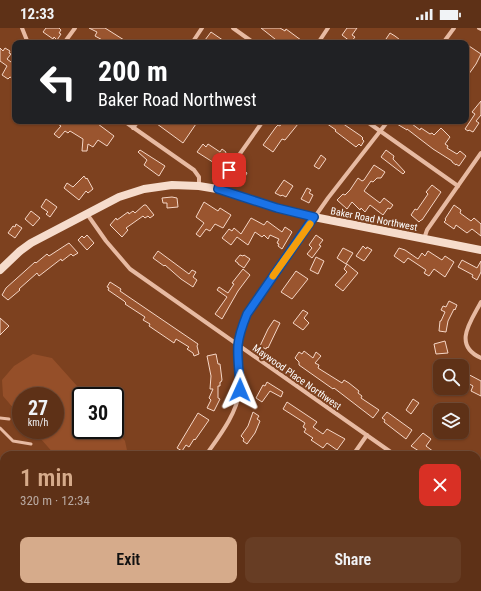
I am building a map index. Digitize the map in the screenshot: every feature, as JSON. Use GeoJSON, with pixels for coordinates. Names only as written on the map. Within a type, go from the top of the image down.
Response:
{"type":"FeatureCollection","features":[{"type":"Feature","properties":{"kind":"street"},"geometry":{"type":"LineString","coordinates":[[22,28],[27,40]]}},
{"type":"Feature","properties":{"kind":"street"},"geometry":{"type":"LineString","coordinates":[[66,40],[75,28]]}},
{"type":"Feature","properties":{"kind":"street"},"geometry":{"type":"LineString","coordinates":[[194,40],[202,28]]}},
{"type":"Feature","properties":{"kind":"street"},"geometry":{"type":"LineString","coordinates":[[233,28],[250,40]]}},
{"type":"Feature","properties":{"kind":"street"},"geometry":{"type":"LineString","coordinates":[[320,40],[328,28]]}},
{"type":"Feature","properties":{"kind":"street"},"geometry":{"type":"LineString","coordinates":[[446,40],[454,28]]}},
{"type":"Feature","properties":{"kind":"street"},"geometry":{"type":"LineString","coordinates":[[128,124],[194,170],[199,177],[200,186]]}},
{"type":"Feature","properties":{"kind":"street"},"geometry":{"type":"LineString","coordinates":[[133,128],[136,124]]}},
{"type":"Feature","properties":{"kind":"street"},"geometry":{"type":"LineString","coordinates":[[218,189],[220,182],[261,124]]}},
{"type":"Feature","properties":{"kind":"street"},"geometry":{"type":"LineString","coordinates":[[370,124],[458,186]]}},
{"type":"Feature","properties":{"kind":"street"},"geometry":{"type":"LineString","coordinates":[[209,451],[228,424],[235,408],[240,390],[238,345],[247,314],[314,217],[386,124]]}},
{"type":"Feature","properties":{"kind":"street"},"geometry":{"type":"LineString","coordinates":[[424,239],[427,230],[481,153]]}},
{"type":"Feature","properties":{"kind":"street","name":"Baker Road Northwest"},"geometry":{"type":"LineString","coordinates":[[0,270],[31,243],[119,197],[144,189],[172,185],[200,186],[218,189],[277,208],[314,217],[481,250]]}},
{"type":"Feature","properties":{"kind":"street","name":"Maywood Place Northwest"},"geometry":{"type":"LineString","coordinates":[[87,214],[106,241],[130,269],[389,451]]}},
{"type":"Feature","properties":{"kind":"street"},"geometry":{"type":"LineString","coordinates":[[481,302],[467,328],[465,337],[467,345],[471,351],[481,358]]}},
{"type":"Feature","properties":{"kind":"street"},"geometry":{"type":"LineString","coordinates":[[355,451],[367,435]]}},
{"type":"Feature","properties":{"kind":"lane"},"geometry":{"type":"LineString","coordinates":[[0,418],[9,419]]}},
{"type":"Feature","properties":{"kind":"lane"},"geometry":{"type":"LineString","coordinates":[[0,428],[13,441],[31,444]]}},
{"type":"Feature","properties":{"kind":"shaded area"},"geometry":{"type":"Polygon","coordinates":[[[33,354],[52,358],[78,387],[72,387],[72,439],[123,439],[127,451],[51,451],[41,439],[64,439],[64,387],[12,387],[12,406],[3,396],[2,380],[14,366],[33,354]]]}},
{"type":"Feature","properties":{"kind":"building"},"geometry":{"type":"Polygon","coordinates":[[[46,28],[59,28],[61,30],[59,33],[61,34],[57,40],[43,32],[46,28]]]}},
{"type":"Feature","properties":{"kind":"building"},"geometry":{"type":"Polygon","coordinates":[[[89,28],[105,28],[124,40],[102,40],[95,36],[97,32],[89,28]]]}},
{"type":"Feature","properties":{"kind":"building"},"geometry":{"type":"Polygon","coordinates":[[[261,28],[280,28],[285,31],[286,29],[301,40],[276,40],[261,28]]]}},
{"type":"Feature","properties":{"kind":"building"},"geometry":{"type":"Polygon","coordinates":[[[347,28],[357,28],[352,35],[355,37],[353,40],[348,40],[342,35],[347,28]]]}},
{"type":"Feature","properties":{"kind":"building"},"geometry":{"type":"Polygon","coordinates":[[[211,32],[223,40],[205,40],[211,32]]]}},
{"type":"Feature","properties":{"kind":"building"},"geometry":{"type":"Polygon","coordinates":[[[390,33],[400,40],[387,40],[386,39],[390,33]]]}},
{"type":"Feature","properties":{"kind":"building"},"geometry":{"type":"Polygon","coordinates":[[[469,46],[481,54],[469,74],[469,46]]]}},
{"type":"Feature","properties":{"kind":"building"},"geometry":{"type":"Polygon","coordinates":[[[0,48],[3,51],[5,48],[10,51],[9,53],[11,54],[7,59],[12,63],[12,78],[10,77],[8,79],[2,75],[7,66],[0,61],[0,48]]]}},
{"type":"Feature","properties":{"kind":"building"},"geometry":{"type":"Polygon","coordinates":[[[481,101],[481,115],[476,121],[479,123],[473,132],[465,129],[475,114],[472,112],[481,101]]]}},
{"type":"Feature","properties":{"kind":"building"},"geometry":{"type":"Polygon","coordinates":[[[58,124],[98,124],[114,136],[107,146],[98,140],[93,147],[88,144],[87,151],[82,151],[83,139],[70,131],[68,133],[65,131],[59,138],[54,134],[61,126],[58,124]]]}},
{"type":"Feature","properties":{"kind":"building"},"geometry":{"type":"Polygon","coordinates":[[[157,124],[196,124],[183,143],[157,124]]]}},
{"type":"Feature","properties":{"kind":"building"},"geometry":{"type":"Polygon","coordinates":[[[281,124],[298,124],[285,140],[282,139],[273,152],[263,145],[276,127],[278,125],[280,126],[281,124]]]}},
{"type":"Feature","properties":{"kind":"building"},"geometry":{"type":"Polygon","coordinates":[[[327,124],[343,124],[361,136],[364,141],[361,146],[359,144],[356,147],[335,131],[336,130],[327,124]]]}},
{"type":"Feature","properties":{"kind":"building"},"geometry":{"type":"Polygon","coordinates":[[[397,124],[412,124],[420,130],[421,128],[434,135],[441,128],[450,137],[445,144],[448,146],[447,148],[457,154],[460,151],[466,156],[459,166],[456,165],[397,124]]]}},
{"type":"Feature","properties":{"kind":"building"},"geometry":{"type":"Polygon","coordinates":[[[203,144],[206,147],[208,144],[220,152],[222,149],[226,152],[225,155],[227,158],[219,166],[197,152],[203,144]]]}},
{"type":"Feature","properties":{"kind":"building"},"geometry":{"type":"Polygon","coordinates":[[[140,150],[165,166],[159,176],[144,165],[147,160],[138,152],[140,150]]]}},
{"type":"Feature","properties":{"kind":"building"},"geometry":{"type":"Polygon","coordinates":[[[386,150],[394,156],[393,159],[405,172],[403,174],[381,157],[386,150]]]}},
{"type":"Feature","properties":{"kind":"building"},"geometry":{"type":"Polygon","coordinates":[[[321,155],[326,159],[319,169],[314,166],[321,155]]]}},
{"type":"Feature","properties":{"kind":"building"},"geometry":{"type":"Polygon","coordinates":[[[374,165],[385,172],[381,178],[377,178],[373,182],[371,181],[364,191],[380,203],[384,198],[393,205],[390,209],[388,208],[383,215],[370,205],[365,212],[361,208],[360,210],[352,202],[347,209],[337,200],[350,190],[358,178],[362,181],[364,180],[374,165]]]}},
{"type":"Feature","properties":{"kind":"building"},"geometry":{"type":"Polygon","coordinates":[[[239,169],[241,171],[242,169],[247,173],[242,182],[234,177],[239,169]]]}},
{"type":"Feature","properties":{"kind":"building"},"geometry":{"type":"Polygon","coordinates":[[[84,176],[86,179],[87,178],[93,189],[88,193],[86,191],[79,200],[64,188],[67,183],[73,187],[84,176]]]}},
{"type":"Feature","properties":{"kind":"building"},"geometry":{"type":"Polygon","coordinates":[[[284,180],[293,186],[286,197],[275,193],[284,180]]]}},
{"type":"Feature","properties":{"kind":"building"},"geometry":{"type":"Polygon","coordinates":[[[432,185],[441,192],[422,220],[419,222],[411,215],[415,209],[417,210],[428,194],[426,192],[432,185]]]}},
{"type":"Feature","properties":{"kind":"building"},"geometry":{"type":"Polygon","coordinates":[[[307,188],[311,190],[309,193],[313,195],[309,203],[301,199],[307,188]]]}},
{"type":"Feature","properties":{"kind":"building"},"geometry":{"type":"Polygon","coordinates":[[[162,198],[177,198],[178,207],[167,208],[167,203],[163,203],[162,198]]]}},
{"type":"Feature","properties":{"kind":"building"},"geometry":{"type":"Polygon","coordinates":[[[46,199],[57,207],[50,217],[46,214],[48,212],[41,207],[46,199]]]}},
{"type":"Feature","properties":{"kind":"building"},"geometry":{"type":"Polygon","coordinates":[[[204,202],[218,211],[220,208],[231,215],[223,228],[215,224],[210,231],[206,229],[200,237],[196,234],[204,223],[196,217],[204,202]]]}},
{"type":"Feature","properties":{"kind":"building"},"geometry":{"type":"Polygon","coordinates":[[[146,205],[154,215],[150,218],[148,216],[145,218],[143,216],[126,228],[128,230],[122,237],[110,225],[116,218],[117,220],[128,212],[129,214],[133,211],[135,213],[146,205]]]}},
{"type":"Feature","properties":{"kind":"building"},"geometry":{"type":"Polygon","coordinates":[[[454,205],[461,210],[460,213],[471,221],[474,218],[481,224],[481,236],[472,229],[467,233],[456,225],[454,229],[444,222],[454,205]]]}},
{"type":"Feature","properties":{"kind":"building"},"geometry":{"type":"Polygon","coordinates":[[[31,211],[40,218],[33,226],[25,219],[31,211]]]}},
{"type":"Feature","properties":{"kind":"building"},"geometry":{"type":"Polygon","coordinates":[[[251,218],[264,225],[267,221],[282,232],[285,227],[292,232],[282,249],[277,243],[279,239],[270,235],[268,239],[264,235],[262,237],[255,232],[248,245],[237,237],[231,245],[222,238],[229,229],[232,231],[234,228],[241,234],[251,218]]]}},
{"type":"Feature","properties":{"kind":"building"},"geometry":{"type":"Polygon","coordinates":[[[16,224],[22,228],[15,238],[8,233],[13,226],[15,227],[16,224]]]}},
{"type":"Feature","properties":{"kind":"building"},"geometry":{"type":"Polygon","coordinates":[[[87,235],[94,243],[87,250],[78,240],[82,236],[84,238],[87,235]]]}},
{"type":"Feature","properties":{"kind":"building"},"geometry":{"type":"Polygon","coordinates":[[[316,235],[323,240],[319,245],[321,246],[312,258],[307,254],[312,248],[309,245],[316,235]]]}},
{"type":"Feature","properties":{"kind":"building"},"geometry":{"type":"Polygon","coordinates":[[[69,243],[78,253],[73,256],[71,254],[62,261],[61,259],[39,276],[37,273],[8,300],[2,295],[6,288],[35,262],[36,263],[47,254],[49,256],[69,243]]]}},
{"type":"Feature","properties":{"kind":"building"},"geometry":{"type":"Polygon","coordinates":[[[363,246],[366,249],[367,247],[372,250],[364,261],[356,256],[363,246]]]}},
{"type":"Feature","properties":{"kind":"building"},"geometry":{"type":"Polygon","coordinates":[[[343,248],[353,253],[346,264],[337,258],[343,248]]]}},
{"type":"Feature","properties":{"kind":"building"},"geometry":{"type":"Polygon","coordinates":[[[399,248],[405,250],[418,259],[422,253],[425,256],[428,251],[442,260],[445,256],[454,262],[445,277],[434,269],[429,276],[424,273],[426,270],[408,258],[404,263],[394,256],[399,248]]]}},
{"type":"Feature","properties":{"kind":"building"},"geometry":{"type":"Polygon","coordinates":[[[158,251],[189,274],[192,270],[196,272],[193,277],[197,280],[193,287],[165,265],[164,266],[153,258],[158,251]]]}},
{"type":"Feature","properties":{"kind":"building"},"geometry":{"type":"Polygon","coordinates":[[[240,255],[244,255],[250,259],[244,268],[235,261],[240,255]]]}},
{"type":"Feature","properties":{"kind":"building"},"geometry":{"type":"Polygon","coordinates":[[[316,257],[324,261],[318,274],[310,270],[316,257]]]}},
{"type":"Feature","properties":{"kind":"building"},"geometry":{"type":"Polygon","coordinates":[[[462,260],[477,268],[481,261],[481,272],[477,280],[472,277],[473,275],[458,267],[462,260]]]}},
{"type":"Feature","properties":{"kind":"building"},"geometry":{"type":"Polygon","coordinates":[[[347,264],[358,273],[343,291],[335,285],[347,272],[344,269],[347,264]]]}},
{"type":"Feature","properties":{"kind":"building"},"geometry":{"type":"Polygon","coordinates":[[[243,269],[250,275],[238,291],[222,319],[215,314],[227,297],[217,290],[219,287],[228,293],[234,284],[232,283],[243,269]]]}},
{"type":"Feature","properties":{"kind":"building"},"geometry":{"type":"Polygon","coordinates":[[[296,271],[308,279],[292,299],[281,292],[296,271]]]}},
{"type":"Feature","properties":{"kind":"building"},"geometry":{"type":"Polygon","coordinates":[[[110,282],[121,289],[120,291],[198,344],[199,354],[194,356],[193,353],[187,349],[189,347],[176,339],[174,343],[149,326],[150,324],[143,320],[145,317],[125,304],[126,303],[124,301],[108,290],[109,288],[107,287],[110,282]]]}},
{"type":"Feature","properties":{"kind":"building"},"geometry":{"type":"Polygon","coordinates":[[[449,301],[457,305],[448,321],[446,332],[439,331],[440,321],[445,312],[441,310],[443,306],[446,307],[449,301]]]}},
{"type":"Feature","properties":{"kind":"building"},"geometry":{"type":"Polygon","coordinates":[[[303,310],[308,313],[304,318],[309,323],[303,330],[293,323],[303,310]]]}},
{"type":"Feature","properties":{"kind":"building"},"geometry":{"type":"Polygon","coordinates":[[[0,318],[9,326],[0,335],[0,318]]]}},
{"type":"Feature","properties":{"kind":"building"},"geometry":{"type":"Polygon","coordinates":[[[274,320],[280,323],[268,348],[267,347],[266,349],[260,346],[274,320]]]}},
{"type":"Feature","properties":{"kind":"building"},"geometry":{"type":"Polygon","coordinates":[[[445,341],[448,353],[436,354],[434,344],[445,341]]]}},
{"type":"Feature","properties":{"kind":"building"},"geometry":{"type":"Polygon","coordinates":[[[304,351],[313,358],[316,352],[321,356],[315,363],[319,365],[318,368],[342,383],[344,380],[349,383],[359,391],[358,393],[362,396],[361,398],[379,410],[373,418],[334,388],[333,389],[299,365],[299,362],[295,358],[299,352],[302,354],[304,351]]]}},
{"type":"Feature","properties":{"kind":"building"},"geometry":{"type":"Polygon","coordinates":[[[216,354],[218,364],[220,364],[222,380],[220,382],[220,386],[218,386],[218,398],[220,399],[214,411],[207,408],[211,400],[209,398],[213,389],[210,389],[211,376],[207,356],[216,354]]]}},
{"type":"Feature","properties":{"kind":"building"},"geometry":{"type":"Polygon","coordinates":[[[469,375],[481,381],[481,396],[471,391],[473,386],[469,384],[469,375]]]}},
{"type":"Feature","properties":{"kind":"building"},"geometry":{"type":"Polygon","coordinates":[[[267,382],[283,392],[281,397],[270,391],[262,402],[256,398],[263,385],[265,386],[267,382]]]}},
{"type":"Feature","properties":{"kind":"building"},"geometry":{"type":"Polygon","coordinates":[[[413,399],[419,403],[411,414],[406,410],[413,399]]]}},
{"type":"Feature","properties":{"kind":"building"},"geometry":{"type":"Polygon","coordinates":[[[287,402],[317,422],[313,427],[323,434],[327,429],[345,439],[337,450],[327,443],[323,448],[311,440],[313,438],[304,432],[306,429],[303,427],[305,423],[283,409],[287,402]]]}},
{"type":"Feature","properties":{"kind":"building"},"geometry":{"type":"Polygon","coordinates":[[[253,412],[259,416],[257,419],[260,421],[255,433],[247,444],[243,441],[244,439],[241,436],[248,426],[253,412]]]}},
{"type":"Feature","properties":{"kind":"building"},"geometry":{"type":"Polygon","coordinates":[[[387,412],[412,430],[406,439],[384,422],[385,420],[382,418],[387,412]]]}},
{"type":"Feature","properties":{"kind":"building"},"geometry":{"type":"Polygon","coordinates":[[[198,413],[209,420],[189,447],[186,445],[182,451],[177,448],[198,413]]]}},
{"type":"Feature","properties":{"kind":"building"},"geometry":{"type":"Polygon","coordinates":[[[423,433],[431,439],[426,446],[433,451],[419,451],[411,446],[423,433]]]}},
{"type":"Feature","properties":{"kind":"slow traffic"},"geometry":{"type":"LineString","coordinates":[[273,276],[310,224]]}},
{"type":"Feature","properties":{"kind":"route"},"geometry":{"type":"LineString","coordinates":[[229,170],[220,182],[218,189],[277,208],[314,217],[247,314],[238,345],[240,390]]}}]}
